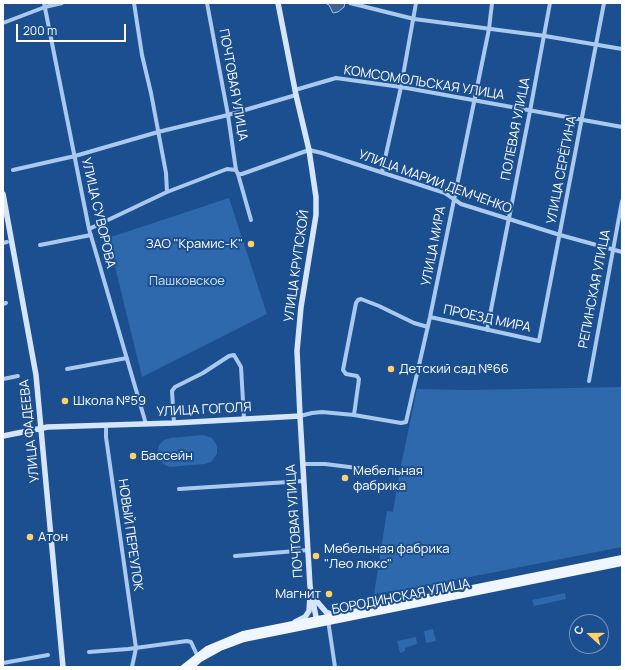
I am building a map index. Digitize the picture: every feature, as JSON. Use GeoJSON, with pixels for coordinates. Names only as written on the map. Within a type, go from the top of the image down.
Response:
{"type":"FeatureCollection","features":[{"type":"Feature","properties":{"kind":"main road","name":"БОРОДИНСКАЯ УЛИЦА"},"geometry":{"type":"LineString","coordinates":[[328,620],[336,616],[622,558]]}},
{"type":"Feature","properties":{"kind":"main road","name":"БОРОДИНСКАЯ УЛИЦА"},"geometry":{"type":"LineString","coordinates":[[191,667],[200,659],[229,644],[317,622],[622,563]]}},
{"type":"Feature","properties":{"kind":"main road","name":"БОРОДИНСКАЯ УЛИЦА"},"geometry":{"type":"LineString","coordinates":[[184,667],[197,655],[228,639],[243,634],[292,624],[317,622]]}},
{"type":"Feature","properties":{"kind":"street"},"geometry":{"type":"LineString","coordinates":[[3,22],[45,5],[62,3]]}},
{"type":"Feature","properties":{"kind":"street"},"geometry":{"type":"LineString","coordinates":[[134,3],[142,56],[151,93],[166,173],[167,192]]}},
{"type":"Feature","properties":{"kind":"street","name":"ПОЧТОВАЯ УЛИЦА"},"geometry":{"type":"LineString","coordinates":[[207,3],[237,172],[251,220]]}},
{"type":"Feature","properties":{"kind":"street","name":"УЛИЦА КРУПСКОЙ"},"geometry":{"type":"LineString","coordinates":[[278,3],[309,150],[316,197],[316,216],[301,307],[298,340],[300,416]]}},
{"type":"Feature","properties":{"kind":"street"},"geometry":{"type":"LineString","coordinates":[[350,3],[414,19],[545,36],[622,49]]}},
{"type":"Feature","properties":{"kind":"street"},"geometry":{"type":"LineString","coordinates":[[382,172],[401,87],[416,3]]}},
{"type":"Feature","properties":{"kind":"street","name":"УЛИЦА МИРА"},"geometry":{"type":"LineString","coordinates":[[406,422],[428,328],[473,101],[489,29],[492,3]]}},
{"type":"Feature","properties":{"kind":"street","name":"ПОЛЕВАЯ УЛИЦА"},"geometry":{"type":"LineString","coordinates":[[487,330],[545,36],[550,3]]}},
{"type":"Feature","properties":{"kind":"street","name":"УЛИЦА СЕРЁГИНА"},"geometry":{"type":"LineString","coordinates":[[539,340],[604,3]]}},
{"type":"Feature","properties":{"kind":"street","name":"УЛИЦА СУВОРОВА"},"geometry":{"type":"LineString","coordinates":[[45,5],[89,229],[146,424]]}},
{"type":"Feature","properties":{"kind":"street","name":"КОМСОМОЛЬСКАЯ УЛИЦА"},"geometry":{"type":"LineString","coordinates":[[13,170],[75,156],[158,132],[228,115],[333,78],[401,87],[622,127]]}},
{"type":"Feature","properties":{"kind":"street"},"geometry":{"type":"LineString","coordinates":[[89,229],[167,192],[226,169],[242,174],[309,150]]}},
{"type":"Feature","properties":{"kind":"street","name":"УЛИЦА МАРИИ ДЕМЧЕНКО"},"geometry":{"type":"LineString","coordinates":[[309,150],[446,193],[461,204],[560,235],[622,252]]}},
{"type":"Feature","properties":{"kind":"street","name":"УЛИЦА ФАДЕЕВА"},"geometry":{"type":"LineString","coordinates":[[3,194],[36,375],[63,667]]}},
{"type":"Feature","properties":{"kind":"street","name":"РЕПИНСКАЯ УЛИЦА"},"geometry":{"type":"LineString","coordinates":[[589,381],[622,201]]}},
{"type":"Feature","properties":{"kind":"street"},"geometry":{"type":"LineString","coordinates":[[40,245],[91,235]]}},
{"type":"Feature","properties":{"kind":"street"},"geometry":{"type":"LineString","coordinates":[[354,415],[359,379],[356,376],[346,374],[343,370],[356,303],[358,300],[361,299],[428,328]]}},
{"type":"Feature","properties":{"kind":"street","name":"ПРОЕЗД МИРА"},"geometry":{"type":"LineString","coordinates":[[430,317],[539,340]]}},
{"type":"Feature","properties":{"kind":"street"},"geometry":{"type":"LineString","coordinates":[[174,423],[172,390],[203,373],[229,356],[234,355],[241,367],[244,418]]}},
{"type":"Feature","properties":{"kind":"street"},"geometry":{"type":"LineString","coordinates":[[67,369],[127,358]]}},
{"type":"Feature","properties":{"kind":"street"},"geometry":{"type":"LineString","coordinates":[[3,379],[18,376]]}},
{"type":"Feature","properties":{"kind":"street","name":"УЛИЦА ГОГОЛЯ"},"geometry":{"type":"LineString","coordinates":[[3,436],[41,428],[300,416],[322,412],[354,415],[401,423],[406,422]]}},
{"type":"Feature","properties":{"kind":"street","name":"ПОЧТОВАЯ УЛИЦА"},"geometry":{"type":"LineString","coordinates":[[300,416],[310,586],[317,622]]}},
{"type":"Feature","properties":{"kind":"street","name":"НОВЫЙ ПЕРЕУЛОК"},"geometry":{"type":"LineString","coordinates":[[106,425],[106,437],[136,648],[132,667]]}},
{"type":"Feature","properties":{"kind":"street"},"geometry":{"type":"LineString","coordinates":[[303,464],[325,464],[398,473]]}},
{"type":"Feature","properties":{"kind":"street"},"geometry":{"type":"LineString","coordinates":[[178,489],[304,481]]}},
{"type":"Feature","properties":{"kind":"street"},"geometry":{"type":"LineString","coordinates":[[235,556],[308,550]]}},
{"type":"Feature","properties":{"kind":"street"},"geometry":{"type":"LineString","coordinates":[[292,624],[305,617],[309,611],[310,586]]}},
{"type":"Feature","properties":{"kind":"street"},"geometry":{"type":"LineString","coordinates":[[313,597],[326,612],[336,616]]}},
{"type":"Feature","properties":{"kind":"street"},"geometry":{"type":"LineString","coordinates":[[328,620],[335,667]]}},
{"type":"Feature","properties":{"kind":"street"},"geometry":{"type":"LineString","coordinates":[[89,652],[136,648],[187,641],[191,642],[197,655]]}},
{"type":"Feature","properties":{"kind":"street"},"geometry":{"type":"LineString","coordinates":[[3,663],[48,655]]}},
{"type":"Feature","properties":{"kind":"green space","name":"Пашковское"},"geometry":{"type":"Polygon","coordinates":[[[229,198],[267,314],[142,377],[108,238],[229,198]]]}},
{"type":"Feature","properties":{"kind":"green space"},"geometry":{"type":"Polygon","coordinates":[[[622,387],[622,547],[394,592],[374,594],[387,511],[393,512],[417,389],[469,390],[622,387]]]}},
{"type":"Feature","properties":{"kind":"green space"},"geometry":{"type":"Polygon","coordinates":[[[203,435],[212,438],[217,446],[217,454],[211,462],[205,464],[170,467],[160,461],[158,450],[159,445],[164,440],[203,435]]]}},
{"type":"Feature","properties":{"kind":"green space"},"geometry":{"type":"Polygon","coordinates":[[[565,593],[566,599],[534,606],[532,600],[565,593]]]}},
{"type":"Feature","properties":{"kind":"green space"},"geometry":{"type":"Polygon","coordinates":[[[433,629],[436,641],[426,643],[424,631],[433,629]]]}},
{"type":"Feature","properties":{"kind":"green space"},"geometry":{"type":"Polygon","coordinates":[[[416,637],[417,644],[405,648],[405,651],[400,653],[397,641],[416,637]]]}},
{"type":"Feature","properties":{"kind":"shaded area"},"geometry":{"type":"Polygon","coordinates":[[[325,3],[345,3],[344,7],[338,12],[333,13],[329,5],[325,3]]]}},
{"type":"Feature","properties":{"kind":"waterway"},"geometry":{"type":"LineString","coordinates":[[618,667],[622,665]]}},
{"type":"Feature","properties":{"kind":"place","name":"ЗАО \"Крамис-К\""},"geometry":{"type":"Point","coordinates":[251,244]}},
{"type":"Feature","properties":{"kind":"place","name":"Детский сад №66"},"geometry":{"type":"Point","coordinates":[391,369]}},
{"type":"Feature","properties":{"kind":"place","name":"Школа №59"},"geometry":{"type":"Point","coordinates":[65,401]}},
{"type":"Feature","properties":{"kind":"place","name":"Бассейн"},"geometry":{"type":"Point","coordinates":[133,456]}},
{"type":"Feature","properties":{"kind":"place","name":"Мебельная фабрика"},"geometry":{"type":"Point","coordinates":[345,478]}},
{"type":"Feature","properties":{"kind":"place","name":"Атон"},"geometry":{"type":"Point","coordinates":[30,537]}},
{"type":"Feature","properties":{"kind":"place","name":"Мебельная фабрика \"Лео люкс\""},"geometry":{"type":"Point","coordinates":[316,556]}},
{"type":"Feature","properties":{"kind":"place","name":"Магнит"},"geometry":{"type":"Point","coordinates":[329,594]}}]}
